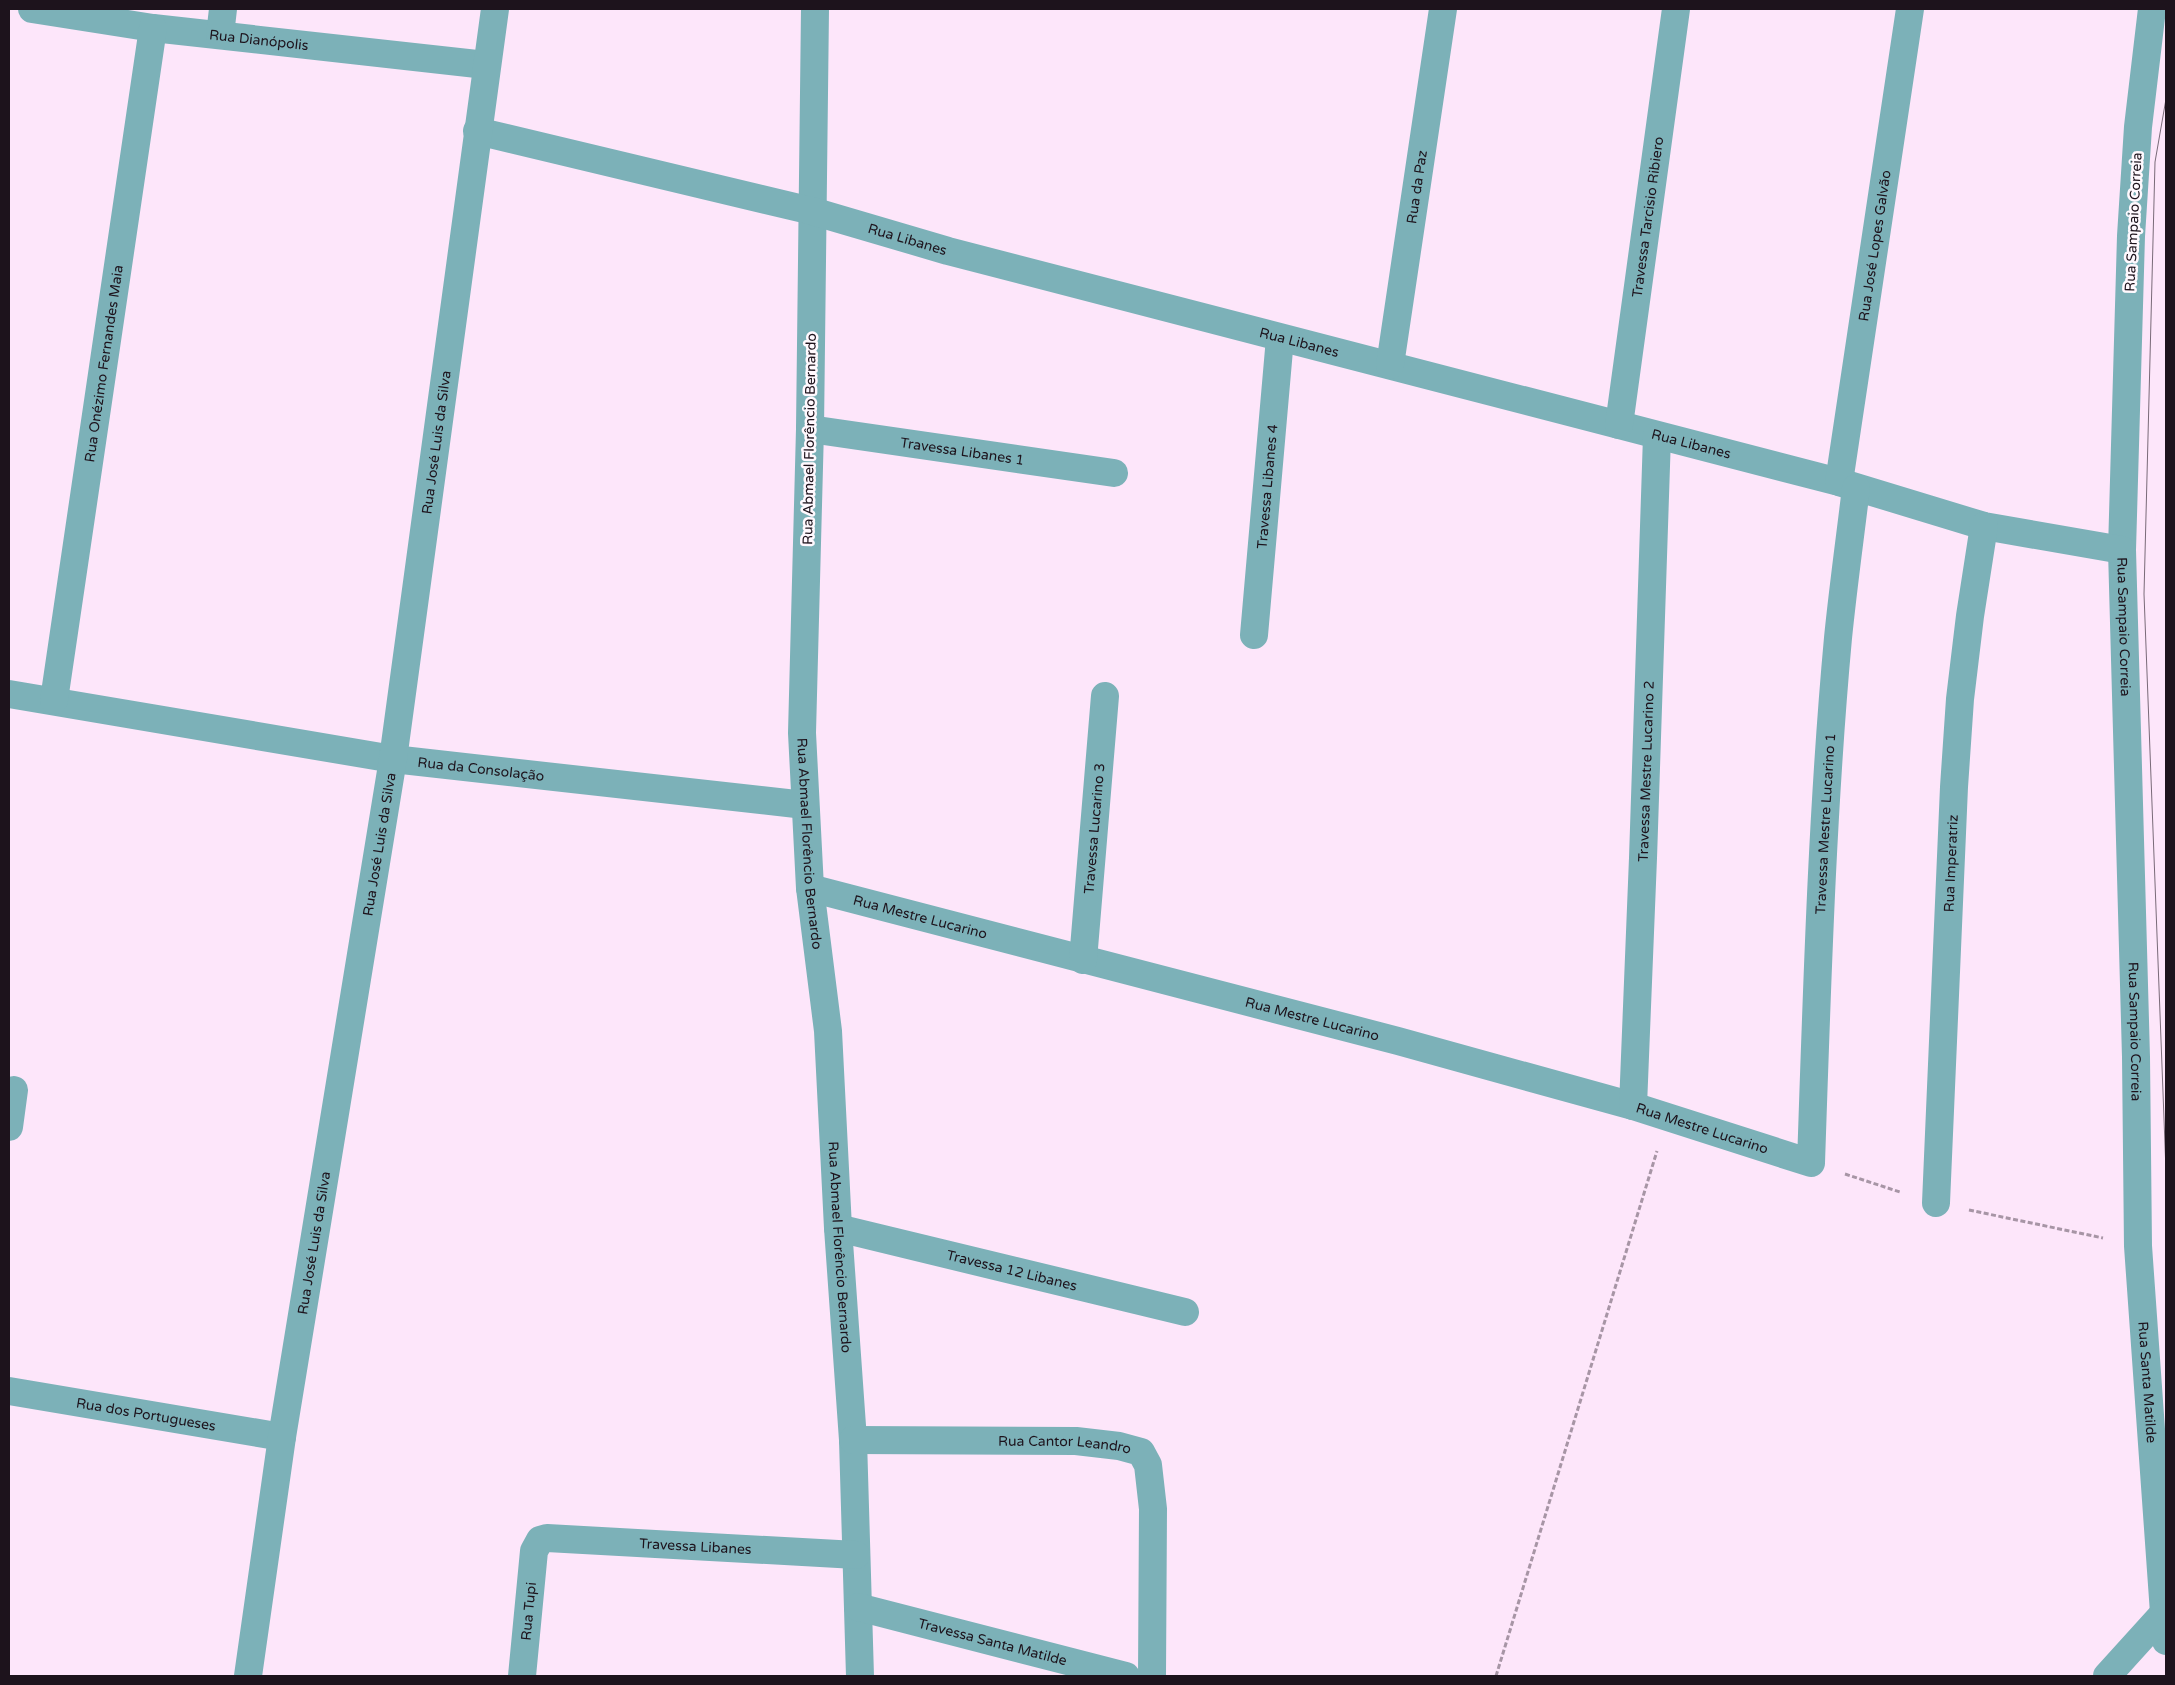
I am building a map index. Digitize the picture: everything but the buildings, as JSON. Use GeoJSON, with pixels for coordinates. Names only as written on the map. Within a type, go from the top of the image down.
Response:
{"type":"FeatureCollection","features":[{"type":"Feature","properties":{"kind":"street","name":"Rua Dianópolis"},"geometry":{"type":"LineString","coordinates":[[32,9],[153,28],[222,22],[486,66]]}},
{"type":"Feature","properties":{"kind":"street","name":"Rua José Luis da Silva"},"geometry":{"type":"LineString","coordinates":[[248,1676],[282,1437],[394,759],[477,130],[495,9]]}},
{"type":"Feature","properties":{"kind":"street","name":"Rua Abmael Florêncio Bernardo"},"geometry":{"type":"LineString","coordinates":[[816,9],[810,429],[802,733],[810,888],[828,1031],[838,1228],[853,1440],[860,1676]]}},
{"type":"Feature","properties":{"kind":"street","name":"Rua da Paz"},"geometry":{"type":"LineString","coordinates":[[1390,365],[1443,9]]}},
{"type":"Feature","properties":{"kind":"street","name":"Travessa Tarcisio Ribiero"},"geometry":{"type":"LineString","coordinates":[[1619,425],[1676,9]]}},
{"type":"Feature","properties":{"kind":"street","name":"Rua José Lopes Galvão"},"geometry":{"type":"LineString","coordinates":[[1847,485],[1910,9]]}},
{"type":"Feature","properties":{"kind":"street","name":"Rua Sampaio Correia"},"geometry":{"type":"LineString","coordinates":[[2138,1246],[2136,1057],[2122,550],[2131,236],[2138,127],[2152,9]]}},
{"type":"Feature","properties":{"kind":"street","name":"Rua Onézimo Fernandes Maia"},"geometry":{"type":"LineString","coordinates":[[54,700],[153,28]]}},
{"type":"Feature","properties":{"kind":"street","name":"Rua Libanes"},"geometry":{"type":"LineString","coordinates":[[477,130],[812,211],[948,251],[1847,485],[1984,526],[2122,550]]}},
{"type":"Feature","properties":{"kind":"street","name":"Travessa Libanes 4"},"geometry":{"type":"LineString","coordinates":[[1254,635],[1280,338]]}},
{"type":"Feature","properties":{"kind":"street","name":"Travessa Libanes 1"},"geometry":{"type":"LineString","coordinates":[[810,429],[1114,473]]}},
{"type":"Feature","properties":{"kind":"street","name":"Travessa Mestre Lucarino 2"},"geometry":{"type":"LineString","coordinates":[[1632,1106],[1643,858],[1657,436]]}},
{"type":"Feature","properties":{"kind":"street","name":"Travessa Mestre Lucarino 1"},"geometry":{"type":"LineString","coordinates":[[1811,1163],[1818,952],[1847,485]]}},
{"type":"Feature","properties":{"kind":"street","name":"Rua Imperatriz"},"geometry":{"type":"LineString","coordinates":[[1936,1203],[1957,738],[1970,616],[1984,526]]}},
{"type":"Feature","properties":{"kind":"street","name":"Rua da Consolação"},"geometry":{"type":"LineString","coordinates":[[9,694],[54,700],[394,759],[805,805]]}},
{"type":"Feature","properties":{"kind":"street","name":"Travessa Lucarino 3"},"geometry":{"type":"LineString","coordinates":[[1083,960],[1104,696]]}},
{"type":"Feature","properties":{"kind":"street","name":"Rua Mestre Lucarino"},"geometry":{"type":"LineString","coordinates":[[810,888],[1398,1041],[1632,1106],[1811,1163]]}},
{"type":"Feature","properties":{"kind":"street"},"geometry":{"type":"LineString","coordinates":[[9,1127],[14,1090]]}},
{"type":"Feature","properties":{"kind":"street","name":"Travessa 12 Libanes"},"geometry":{"type":"LineString","coordinates":[[838,1228],[1185,1312]]}},
{"type":"Feature","properties":{"kind":"street","name":"Rua Santa Matilde"},"geometry":{"type":"LineString","coordinates":[[2138,1246],[2166,1641]]}},
{"type":"Feature","properties":{"kind":"street","name":"Rua dos Portugueses"},"geometry":{"type":"LineString","coordinates":[[9,1391],[282,1437]]}},
{"type":"Feature","properties":{"kind":"street","name":"Rua Cantor Leandro"},"geometry":{"type":"LineString","coordinates":[[853,1440],[1076,1441],[1119,1446],[1141,1452],[1148,1465],[1153,1509],[1152,1676]]}},
{"type":"Feature","properties":{"kind":"street","name":"Travessa Libanes"},"geometry":{"type":"LineString","coordinates":[[536,1545],[540,1540],[554,1537],[856,1555]]}},
{"type":"Feature","properties":{"kind":"street","name":"Rua Tupi"},"geometry":{"type":"LineString","coordinates":[[522,1676],[529,1591],[536,1545]]}},
{"type":"Feature","properties":{"kind":"street","name":"Travessa Santa Matilde"},"geometry":{"type":"LineString","coordinates":[[858,1607],[1126,1676]]}},
{"type":"Feature","properties":{"kind":"street"},"geometry":{"type":"LineString","coordinates":[[2107,1676],[2165,1612]]}},
{"type":"Feature","properties":{"kind":"path"},"geometry":{"type":"LineString","coordinates":[[1496,1676],[1667,1117]]}},
{"type":"Feature","properties":{"kind":"tram line"},"geometry":{"type":"LineString","coordinates":[[2166,99],[2155,162],[2144,594],[2166,1171]]}}]}
